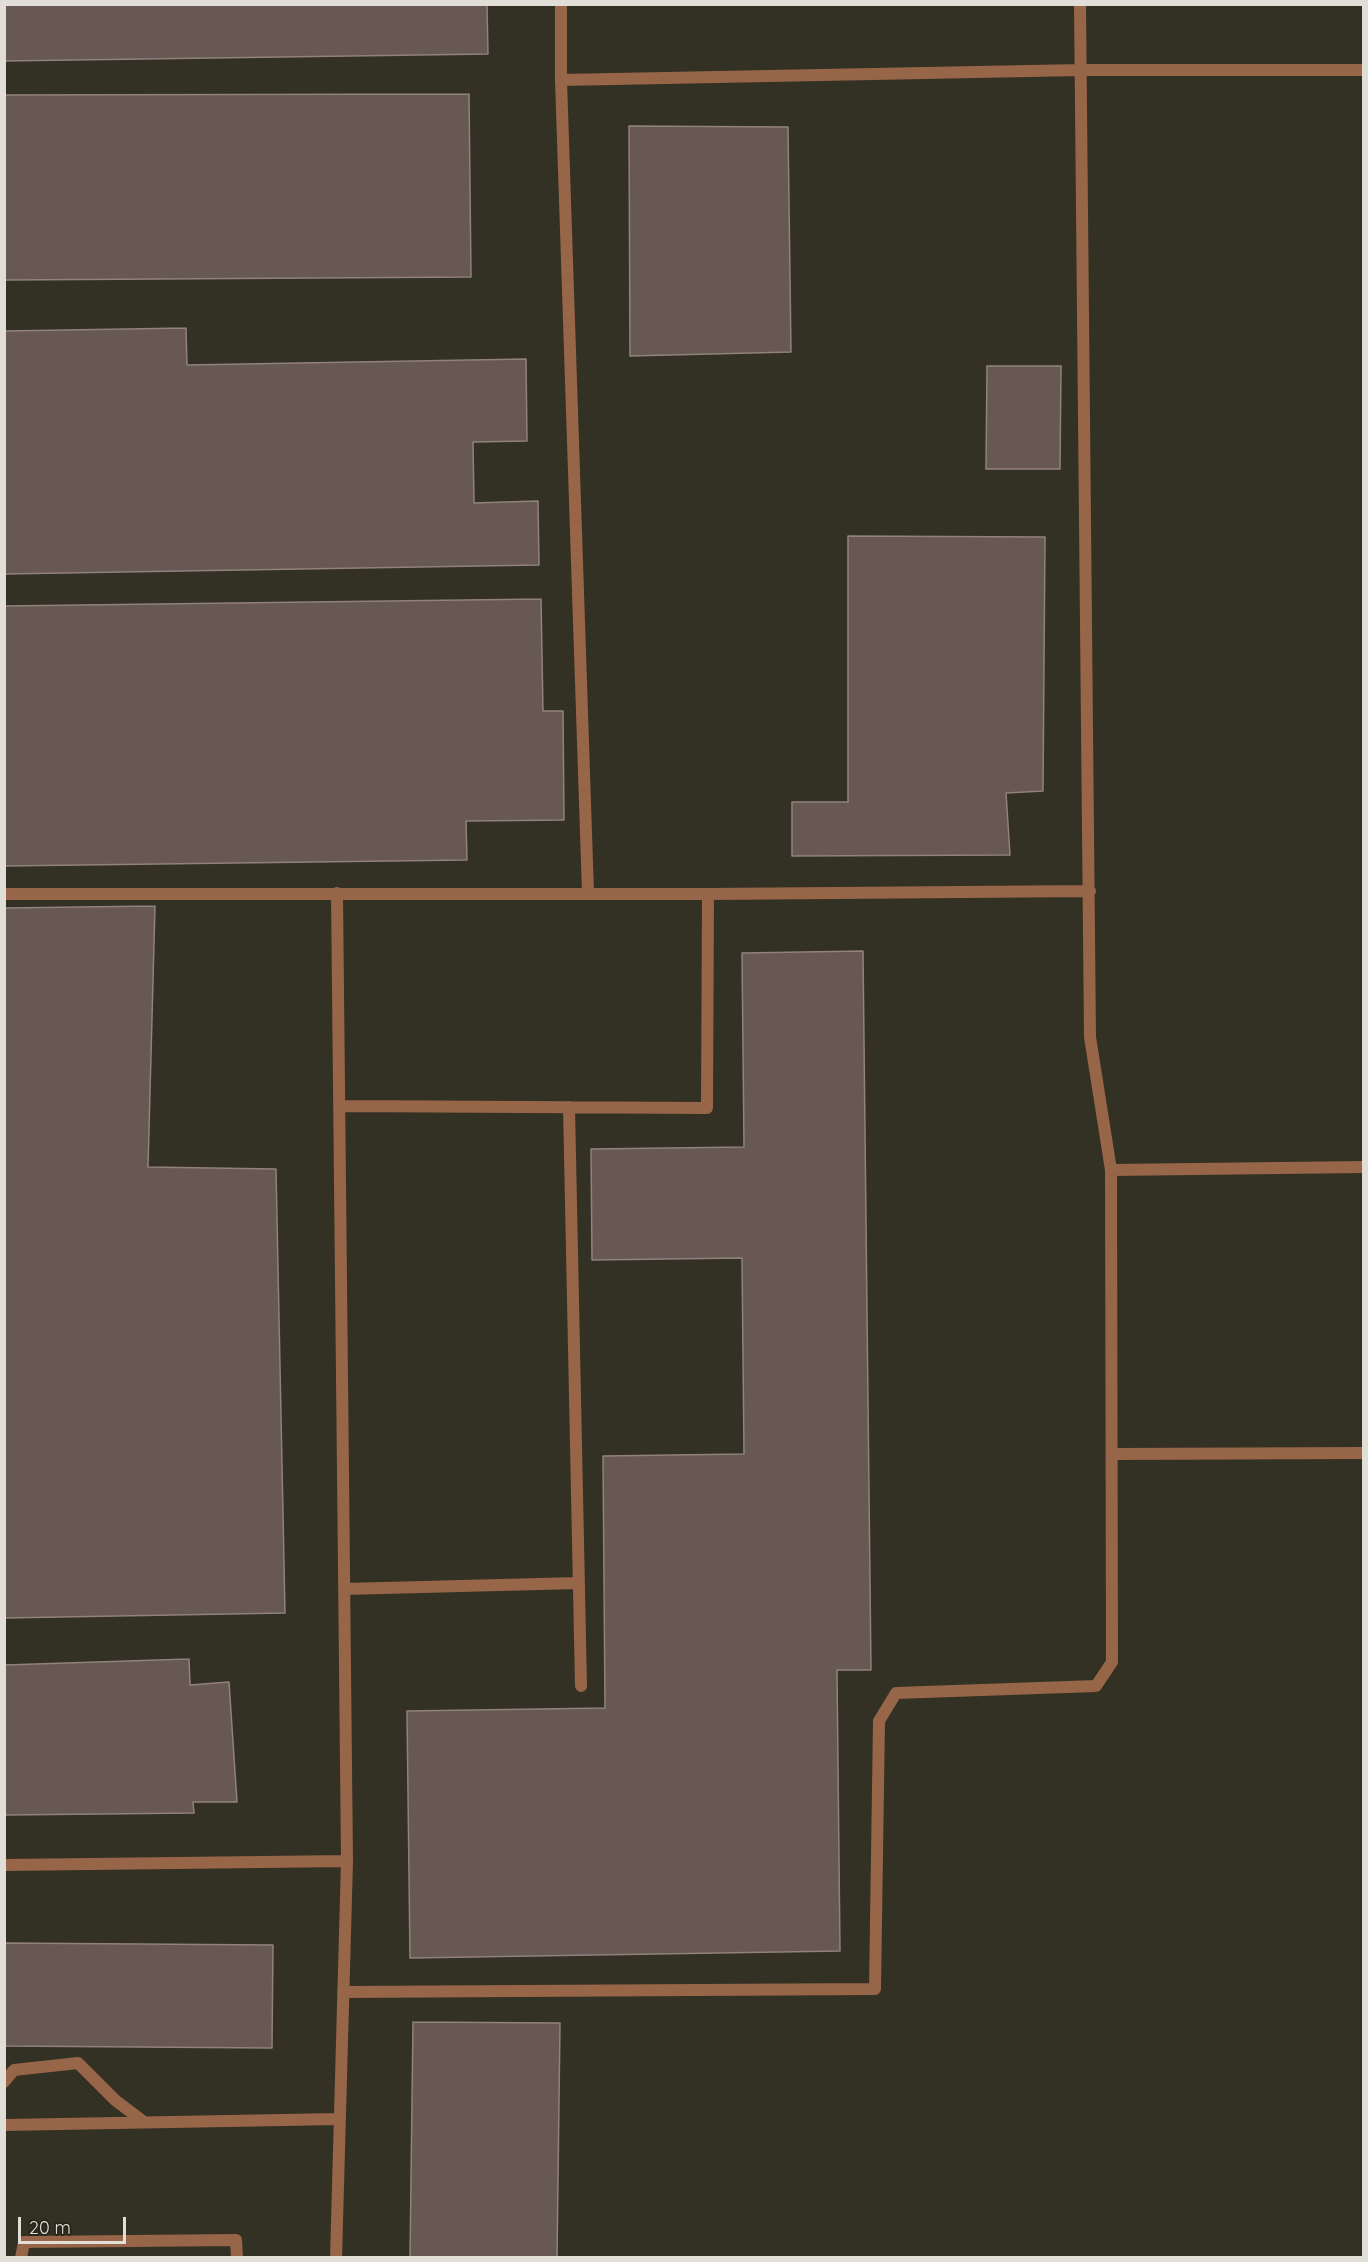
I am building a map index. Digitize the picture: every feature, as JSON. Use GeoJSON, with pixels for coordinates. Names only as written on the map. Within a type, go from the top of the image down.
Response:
{"type":"FeatureCollection","features":[{"type":"Feature","properties":{"kind":"lane"},"geometry":{"type":"LineString","coordinates":[[561,4],[561,80],[588,893]]}},
{"type":"Feature","properties":{"kind":"lane"},"geometry":{"type":"LineString","coordinates":[[343,1992],[875,1989],[879,1721],[896,1693],[1096,1686],[1112,1662],[1111,1170],[1090,1037],[1080,4]]}},
{"type":"Feature","properties":{"kind":"lane"},"geometry":{"type":"LineString","coordinates":[[561,80],[1081,70],[1364,70]]}},
{"type":"Feature","properties":{"kind":"lane"},"geometry":{"type":"LineString","coordinates":[[4,894],[708,894],[1090,891]]}},
{"type":"Feature","properties":{"kind":"lane"},"geometry":{"type":"LineString","coordinates":[[336,2258],[347,1862],[337,893]]}},
{"type":"Feature","properties":{"kind":"lane"},"geometry":{"type":"LineString","coordinates":[[340,1106],[707,1108],[708,894]]}},
{"type":"Feature","properties":{"kind":"lane"},"geometry":{"type":"LineString","coordinates":[[569,1107],[581,1686]]}},
{"type":"Feature","properties":{"kind":"lane"},"geometry":{"type":"LineString","coordinates":[[1111,1170],[1364,1167]]}},
{"type":"Feature","properties":{"kind":"lane"},"geometry":{"type":"LineString","coordinates":[[1112,1454],[1364,1453]]}},
{"type":"Feature","properties":{"kind":"lane"},"geometry":{"type":"LineString","coordinates":[[344,1590],[578,1583]]}},
{"type":"Feature","properties":{"kind":"lane"},"geometry":{"type":"LineString","coordinates":[[4,1865],[347,1862]]}},
{"type":"Feature","properties":{"kind":"lane"},"geometry":{"type":"LineString","coordinates":[[4,2082],[14,2070],[78,2063],[116,2100],[144,2122]]}},
{"type":"Feature","properties":{"kind":"lane"},"geometry":{"type":"LineString","coordinates":[[4,2125],[339,2119]]}},
{"type":"Feature","properties":{"kind":"lane"},"geometry":{"type":"LineString","coordinates":[[21,2258],[24,2242],[236,2240],[237,2258]]}},
{"type":"Feature","properties":{"kind":"building"},"geometry":{"type":"Polygon","coordinates":[[[4,4],[487,4],[488,54],[4,61],[4,4]]]}},
{"type":"Feature","properties":{"kind":"building"},"geometry":{"type":"Polygon","coordinates":[[[469,94],[471,277],[4,280],[4,95],[469,94]]]}},
{"type":"Feature","properties":{"kind":"building"},"geometry":{"type":"Polygon","coordinates":[[[629,126],[788,127],[791,352],[630,356],[629,126]]]}},
{"type":"Feature","properties":{"kind":"building"},"geometry":{"type":"Polygon","coordinates":[[[186,328],[187,365],[526,359],[527,441],[473,442],[474,503],[538,501],[539,565],[4,574],[4,331],[186,328]]]}},
{"type":"Feature","properties":{"kind":"building"},"geometry":{"type":"Polygon","coordinates":[[[987,366],[1061,366],[1060,469],[986,469],[987,366]]]}},
{"type":"Feature","properties":{"kind":"building"},"geometry":{"type":"Polygon","coordinates":[[[848,536],[1045,537],[1043,791],[1006,793],[1010,855],[792,856],[792,802],[848,802],[848,536]]]}},
{"type":"Feature","properties":{"kind":"building"},"geometry":{"type":"Polygon","coordinates":[[[541,599],[543,711],[563,711],[564,820],[466,821],[467,860],[4,866],[4,606],[541,599]]]}},
{"type":"Feature","properties":{"kind":"building"},"geometry":{"type":"Polygon","coordinates":[[[155,906],[148,1167],[276,1169],[285,1613],[4,1618],[4,908],[155,906]]]}},
{"type":"Feature","properties":{"kind":"building"},"geometry":{"type":"Polygon","coordinates":[[[863,951],[871,1670],[837,1670],[840,1951],[410,1958],[407,1711],[605,1708],[603,1456],[744,1454],[742,1258],[592,1260],[591,1149],[744,1147],[742,953],[863,951]]]}},
{"type":"Feature","properties":{"kind":"building"},"geometry":{"type":"Polygon","coordinates":[[[189,1659],[190,1685],[229,1682],[237,1802],[193,1802],[194,1813],[4,1815],[4,1665],[189,1659]]]}},
{"type":"Feature","properties":{"kind":"building"},"geometry":{"type":"Polygon","coordinates":[[[4,1943],[273,1945],[272,2048],[4,2046],[4,1943]]]}},
{"type":"Feature","properties":{"kind":"building"},"geometry":{"type":"Polygon","coordinates":[[[413,2022],[560,2023],[557,2258],[410,2258],[413,2022]]]}}]}
